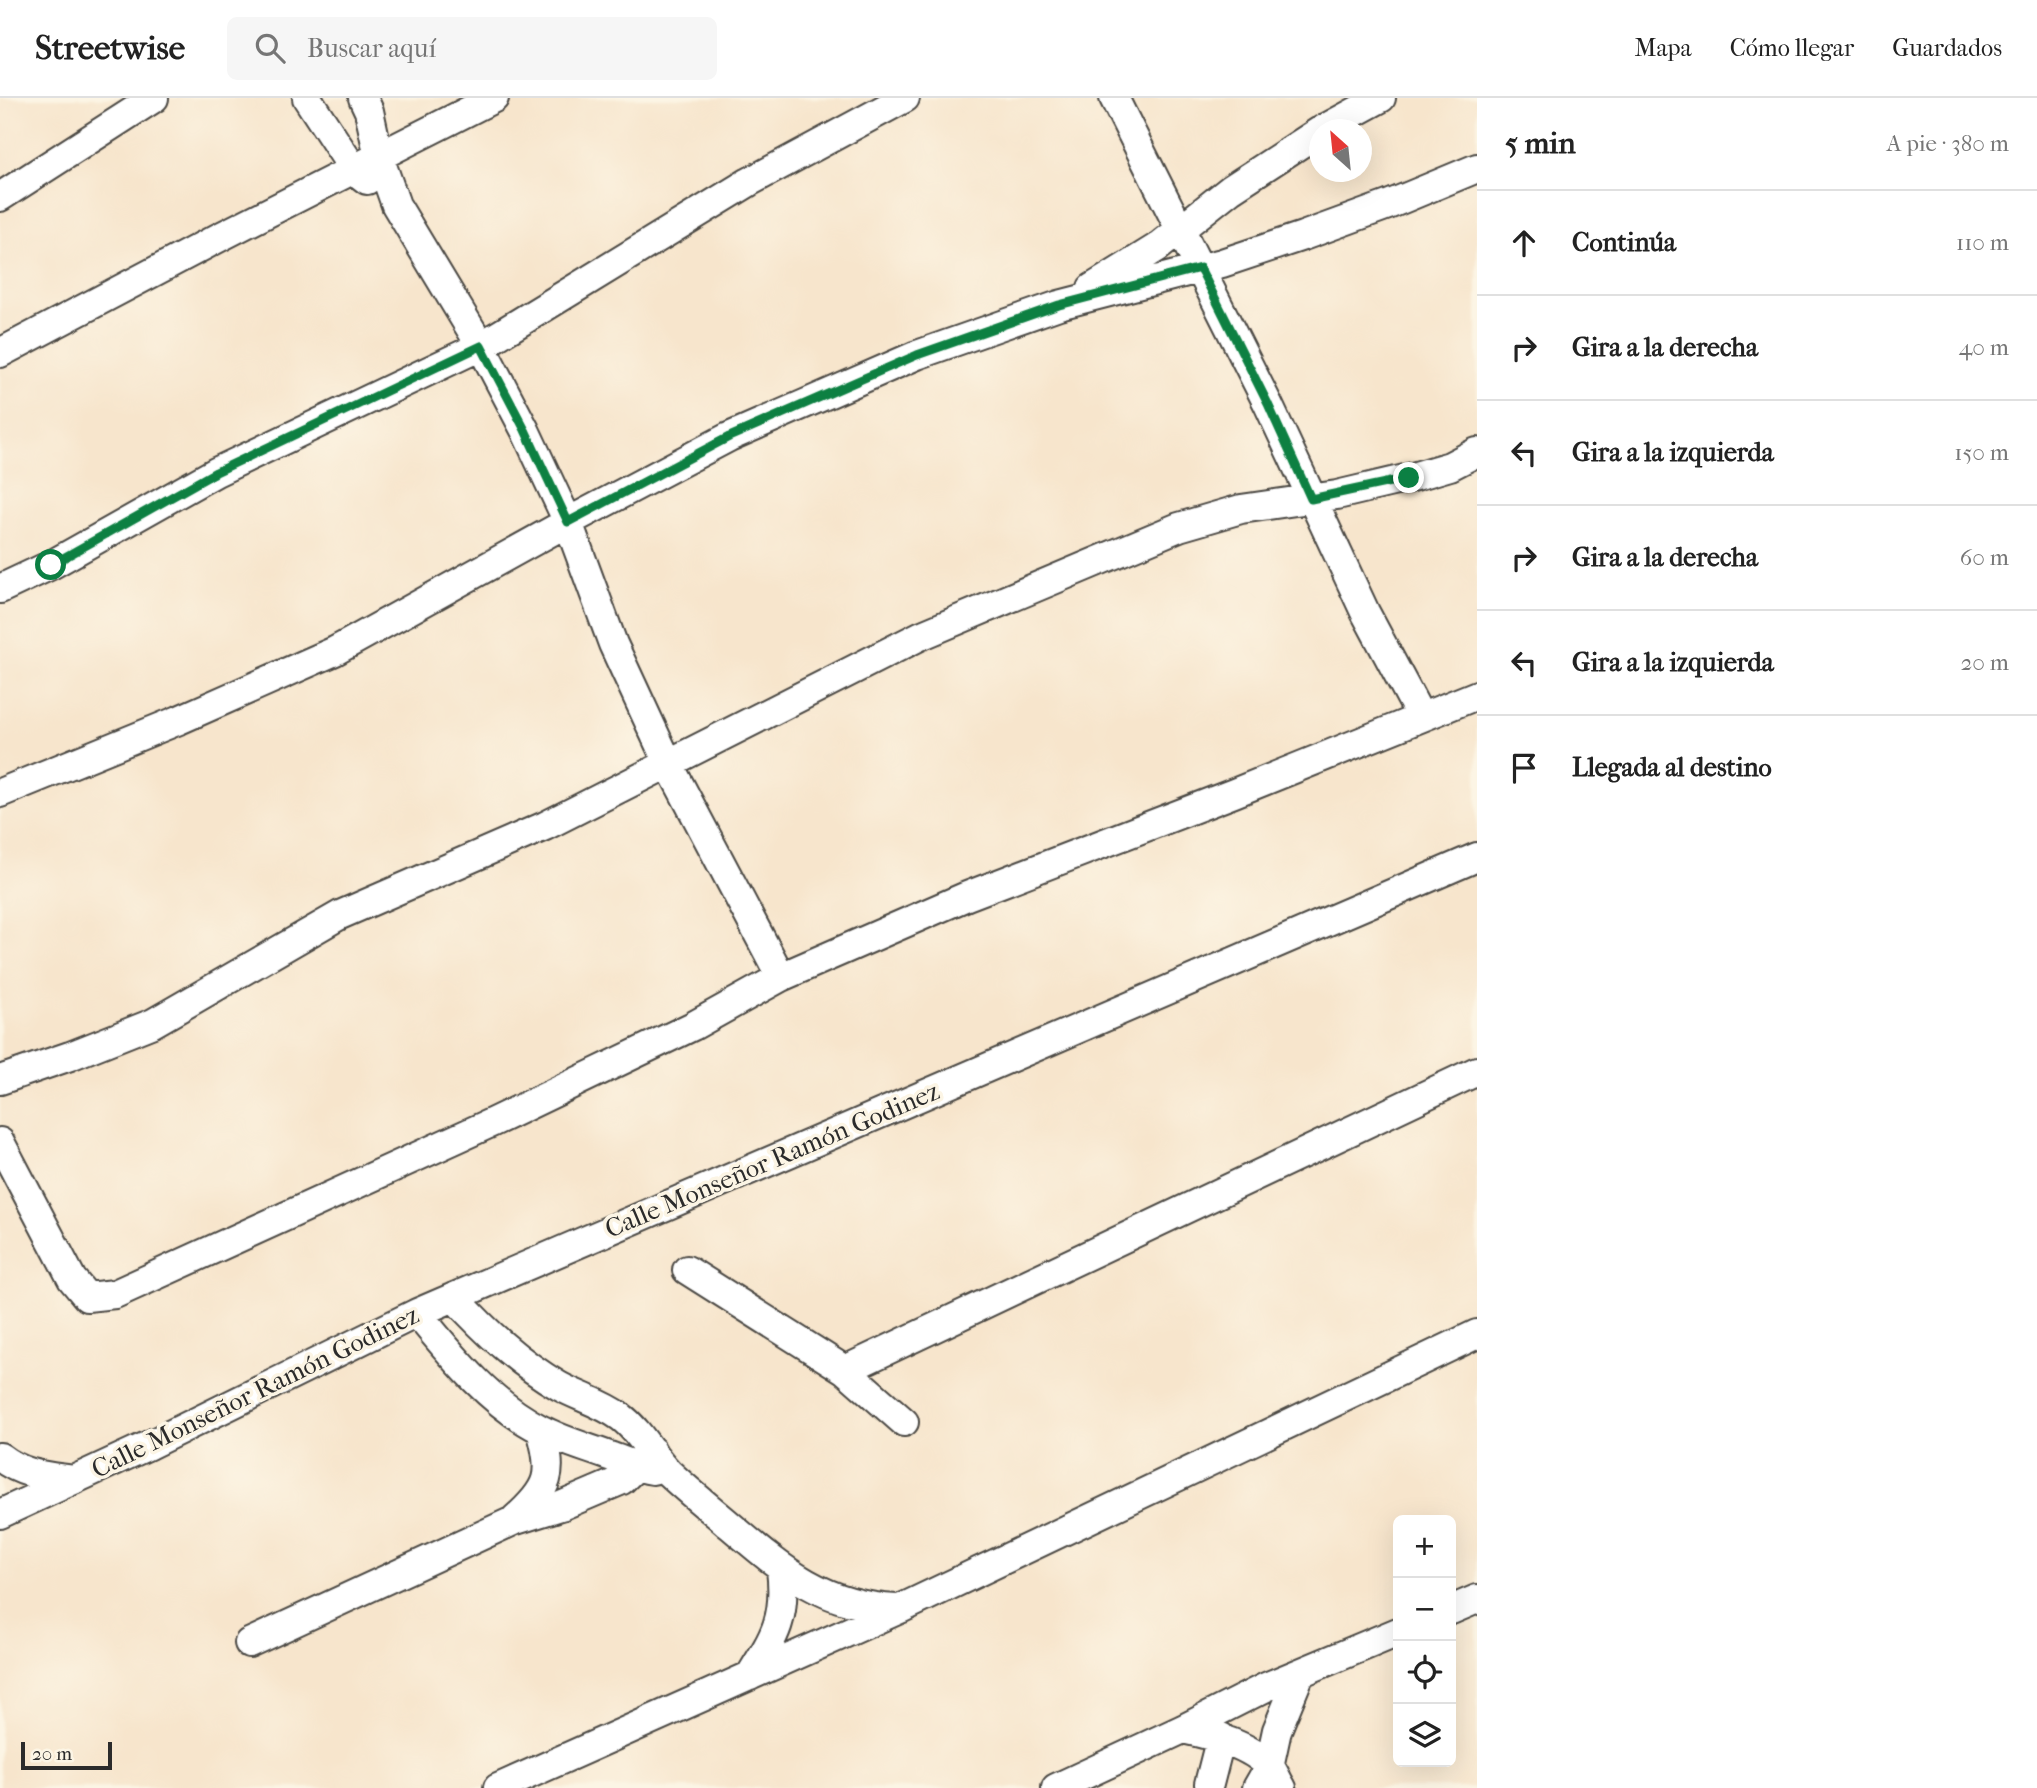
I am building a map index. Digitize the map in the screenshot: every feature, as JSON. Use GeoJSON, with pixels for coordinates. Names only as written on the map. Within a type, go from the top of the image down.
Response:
{"type":"FeatureCollection","features":[{"type":"Feature","properties":{"kind":"street"},"geometry":{"type":"LineString","coordinates":[[0,197],[153,98]]}},
{"type":"Feature","properties":{"kind":"street"},"geometry":{"type":"LineString","coordinates":[[307,98],[355,170],[396,205]]}},
{"type":"Feature","properties":{"kind":"street"},"geometry":{"type":"LineString","coordinates":[[363,98],[396,205],[481,346],[525,430],[568,522],[613,644],[668,763],[781,977]]}},
{"type":"Feature","properties":{"kind":"street"},"geometry":{"type":"LineString","coordinates":[[0,353],[494,98]]}},
{"type":"Feature","properties":{"kind":"street"},"geometry":{"type":"LineString","coordinates":[[0,589],[51,565],[216,472],[481,346],[750,182],[905,98]]}},
{"type":"Feature","properties":{"kind":"street"},"geometry":{"type":"LineString","coordinates":[[1114,98],[1268,404],[1365,612],[1421,717]]}},
{"type":"Feature","properties":{"kind":"street"},"geometry":{"type":"LineString","coordinates":[[1342,119],[1381,98]]}},
{"type":"Feature","properties":{"kind":"street"},"geometry":{"type":"LineString","coordinates":[[1059,305],[1124,270],[1242,181],[1309,138]]}},
{"type":"Feature","properties":{"kind":"street"},"geometry":{"type":"LineString","coordinates":[[0,793],[179,720],[335,651],[568,522],[729,437],[917,355],[1059,305],[1200,268],[1303,236],[1477,168]]}},
{"type":"Feature","properties":{"kind":"street"},"geometry":{"type":"LineString","coordinates":[[0,1080],[153,1023],[340,915],[545,826],[919,636],[1148,539],[1210,517],[1409,478],[1450,466],[1477,452]]}},
{"type":"Feature","properties":{"kind":"street"},"geometry":{"type":"LineString","coordinates":[[0,1142],[72,1279],[87,1297],[115,1294],[506,1116],[693,1026],[781,977],[967,896],[1477,695]]}},
{"type":"Feature","properties":{"kind":"street","name":"Calle Monseñor Ramón Godinez"},"geometry":{"type":"LineString","coordinates":[[0,1514],[417,1313],[1477,857]]}},
{"type":"Feature","properties":{"kind":"street"},"geometry":{"type":"LineString","coordinates":[[845,1370],[1477,1071]]}},
{"type":"Feature","properties":{"kind":"street"},"geometry":{"type":"LineString","coordinates":[[688,1270],[845,1370],[904,1422]]}},
{"type":"Feature","properties":{"kind":"street"},"geometry":{"type":"LineString","coordinates":[[454,1297],[494,1338],[534,1371],[584,1399],[608,1408],[622,1418],[652,1463],[781,1569],[830,1595],[852,1603],[900,1609]]}},
{"type":"Feature","properties":{"kind":"street"},"geometry":{"type":"LineString","coordinates":[[417,1313],[464,1367],[515,1414],[541,1430],[652,1463]]}},
{"type":"Feature","properties":{"kind":"street"},"geometry":{"type":"LineString","coordinates":[[498,1788],[900,1609],[1477,1334]]}},
{"type":"Feature","properties":{"kind":"street"},"geometry":{"type":"LineString","coordinates":[[464,1367],[494,1338]]}},
{"type":"Feature","properties":{"kind":"street"},"geometry":{"type":"LineString","coordinates":[[513,1521],[533,1502],[548,1477],[548,1453],[541,1430]]}},
{"type":"Feature","properties":{"kind":"street"},"geometry":{"type":"LineString","coordinates":[[0,1457],[12,1467],[26,1473],[74,1480]]}},
{"type":"Feature","properties":{"kind":"street"},"geometry":{"type":"LineString","coordinates":[[249,1643],[513,1521],[561,1506],[622,1480],[652,1463]]}},
{"type":"Feature","properties":{"kind":"street"},"geometry":{"type":"LineString","coordinates":[[750,1676],[770,1644],[782,1616],[781,1569]]}},
{"type":"Feature","properties":{"kind":"street"},"geometry":{"type":"LineString","coordinates":[[1456,1608],[1477,1599]]}},
{"type":"Feature","properties":{"kind":"street"},"geometry":{"type":"LineString","coordinates":[[1056,1788],[1266,1687],[1393,1634]]}},
{"type":"Feature","properties":{"kind":"street"},"geometry":{"type":"LineString","coordinates":[[1270,1781],[1277,1730],[1300,1674]]}},
{"type":"Feature","properties":{"kind":"street"},"geometry":{"type":"LineString","coordinates":[[1183,1729],[1221,1737],[1240,1746],[1270,1781]]}},
{"type":"Feature","properties":{"kind":"street"},"geometry":{"type":"LineString","coordinates":[[1202,1787],[1221,1737]]}},
{"type":"Feature","properties":{"kind":"route"},"geometry":{"type":"LineString","coordinates":[[51,565],[216,472],[481,346],[525,430],[568,522],[729,437],[917,355],[1059,305],[1200,268],[1268,404],[1311,499],[1368,489],[1409,478]]}}]}
